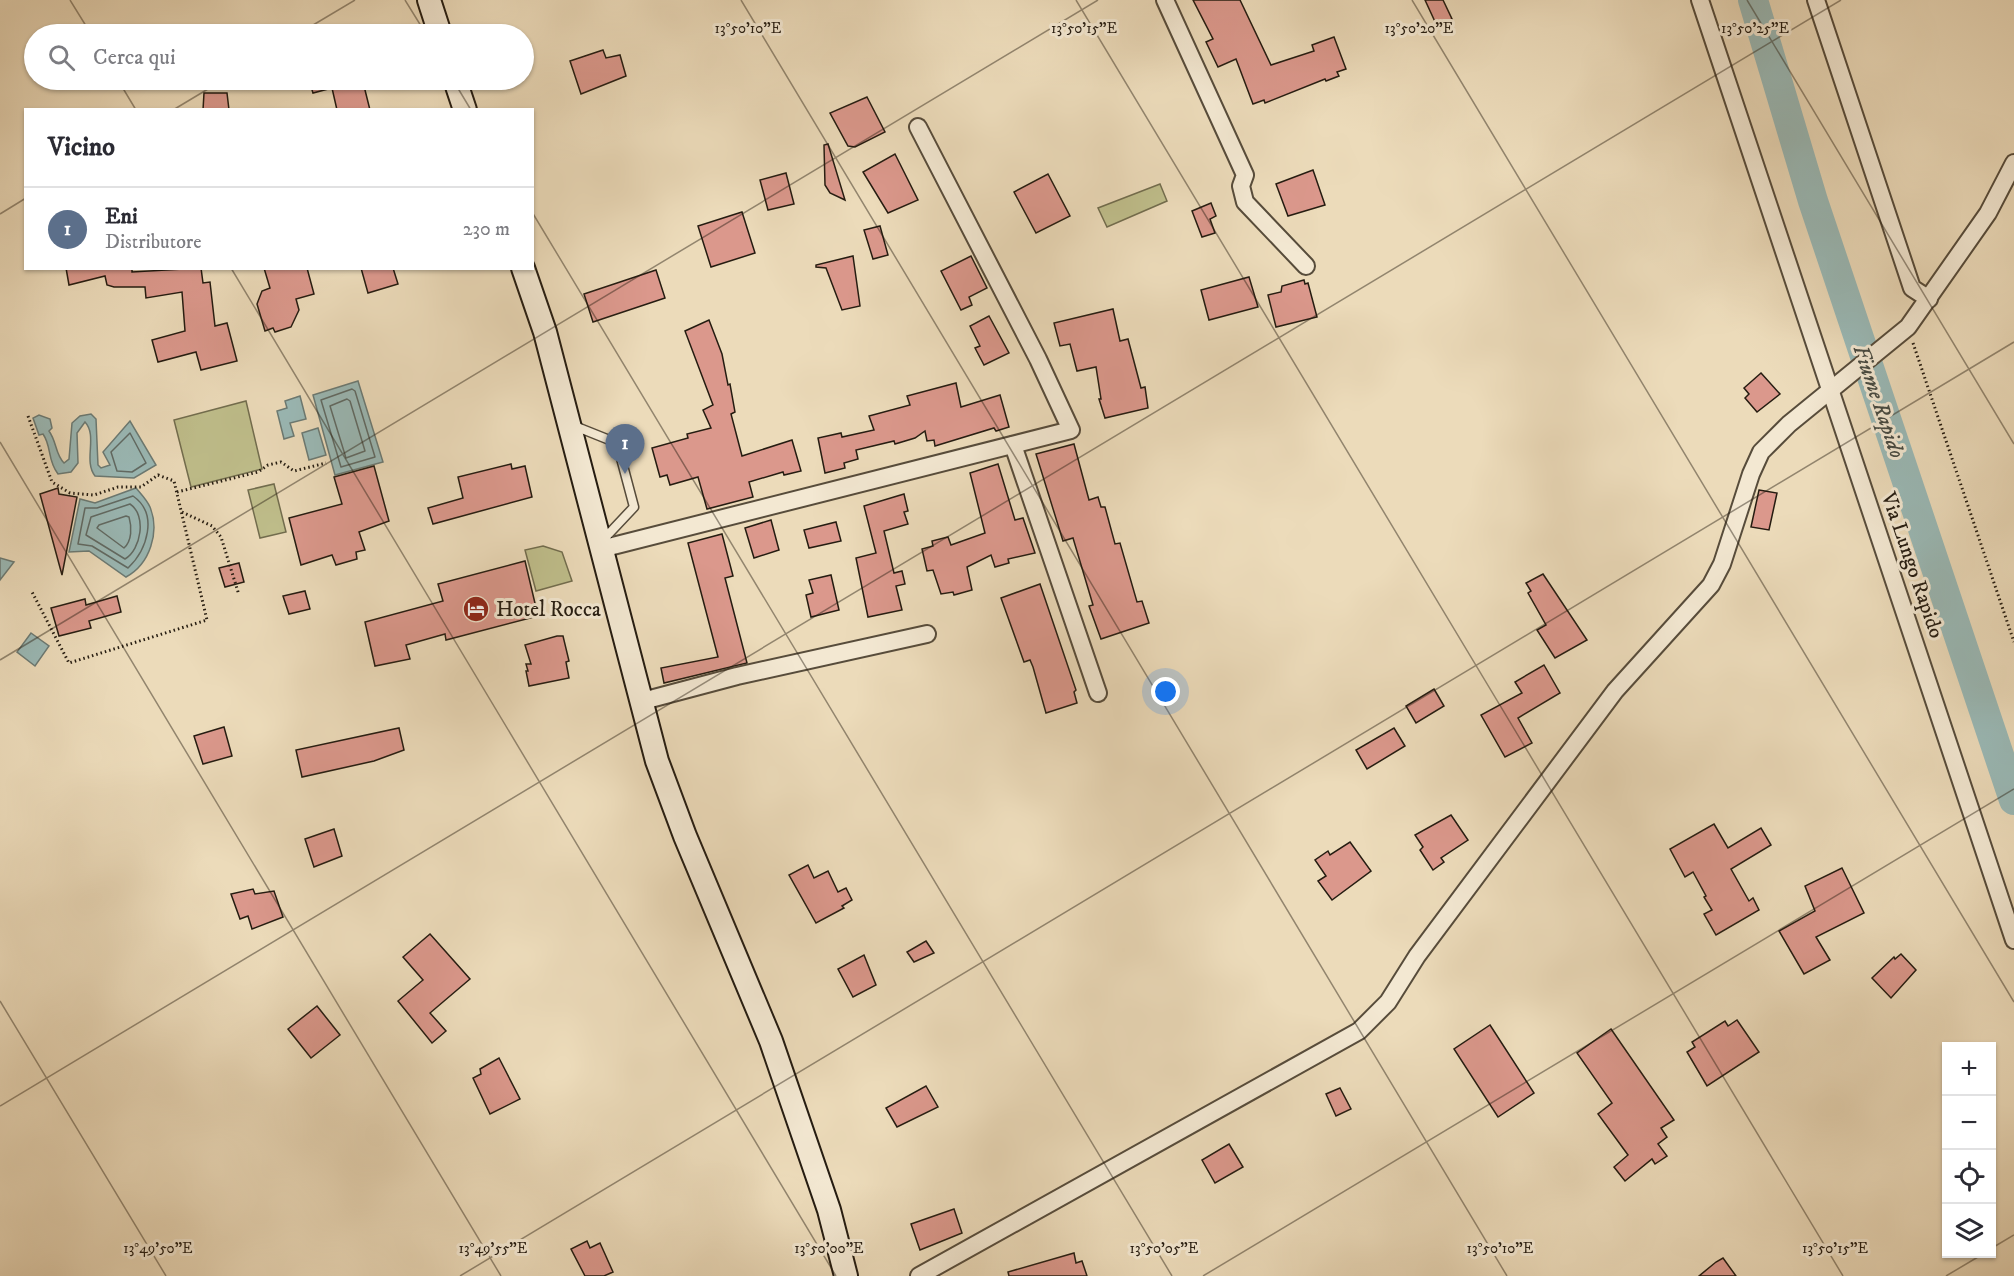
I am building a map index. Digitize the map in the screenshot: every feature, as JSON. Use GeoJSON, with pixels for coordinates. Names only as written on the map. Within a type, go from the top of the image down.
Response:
{"type":"FeatureCollection","features":[{"type":"Feature","properties":{"kind":"main road"},"geometry":{"type":"LineString","coordinates":[[429,0],[437,24]]}},
{"type":"Feature","properties":{"kind":"main road"},"geometry":{"type":"LineString","coordinates":[[458,90],[464,108]]}},
{"type":"Feature","properties":{"kind":"main road"},"geometry":{"type":"LineString","coordinates":[[524,270],[545,333],[639,702],[657,761],[685,836],[771,1041],[829,1210],[846,1276]]}},
{"type":"Feature","properties":{"kind":"street"},"geometry":{"type":"LineString","coordinates":[[1165,0],[1245,175],[1241,186],[1245,202],[1306,266]]}},
{"type":"Feature","properties":{"kind":"street","name":"Via Lungo Rapido"},"geometry":{"type":"LineString","coordinates":[[1700,0],[2014,940]]}},
{"type":"Feature","properties":{"kind":"street"},"geometry":{"type":"LineString","coordinates":[[1816,0],[1912,288],[1929,299]]}},
{"type":"Feature","properties":{"kind":"street"},"geometry":{"type":"LineString","coordinates":[[600,546],[1071,430],[1038,359],[918,127]]}},
{"type":"Feature","properties":{"kind":"street"},"geometry":{"type":"LineString","coordinates":[[919,1276],[1359,1031],[1388,1002],[1417,956],[1615,691],[1711,585],[1722,564],[1751,474],[1761,452],[1773,438],[1908,327],[1988,213],[2014,163]]}},
{"type":"Feature","properties":{"kind":"street"},"geometry":{"type":"LineString","coordinates":[[1013,445],[1098,693]]}},
{"type":"Feature","properties":{"kind":"street"},"geometry":{"type":"LineString","coordinates":[[639,702],[737,676],[927,634]]}},
{"type":"Feature","properties":{"kind":"lane"},"geometry":{"type":"LineString","coordinates":[[569,424],[617,443],[634,507],[600,546]]}},
{"type":"Feature","properties":{"kind":"path"},"geometry":{"type":"LineString","coordinates":[[28,416],[51,482],[61,489],[70,493],[94,495],[118,487],[141,487],[158,475],[174,481],[207,620],[69,663],[31,590]]}},
{"type":"Feature","properties":{"kind":"path"},"geometry":{"type":"LineString","coordinates":[[177,492],[258,472],[268,465],[281,462],[294,471],[326,463]]}},
{"type":"Feature","properties":{"kind":"path"},"geometry":{"type":"LineString","coordinates":[[182,512],[212,526],[221,537],[239,595]]}},
{"type":"Feature","properties":{"kind":"shaded area"},"geometry":{"type":"Polygon","coordinates":[[[1160,184],[1167,201],[1107,227],[1098,208],[1160,184]]]}},
{"type":"Feature","properties":{"kind":"shaded area"},"geometry":{"type":"Polygon","coordinates":[[[246,401],[262,469],[191,487],[174,420],[246,401]]]}},
{"type":"Feature","properties":{"kind":"shaded area"},"geometry":{"type":"Polygon","coordinates":[[[274,484],[286,532],[260,538],[248,490],[274,484]]]}},
{"type":"Feature","properties":{"kind":"shaded area"},"geometry":{"type":"Polygon","coordinates":[[[543,546],[562,552],[572,581],[536,591],[525,550],[543,546]]]}},
{"type":"Feature","properties":{"kind":"water"},"geometry":{"type":"Polygon","coordinates":[[[358,381],[383,462],[335,475],[313,395],[358,381]]]}},
{"type":"Feature","properties":{"kind":"water"},"geometry":{"type":"Polygon","coordinates":[[[300,396],[306,419],[290,423],[294,436],[284,439],[277,411],[287,408],[285,401],[300,396]]]}},
{"type":"Feature","properties":{"kind":"water"},"geometry":{"type":"Polygon","coordinates":[[[91,414],[96,419],[98,465],[101,468],[110,465],[103,452],[130,421],[156,465],[134,478],[95,476],[90,463],[89,428],[85,422],[77,433],[78,463],[71,472],[58,474],[52,464],[46,439],[43,434],[39,435],[33,418],[39,415],[50,419],[52,428],[49,431],[64,463],[69,459],[72,423],[80,416],[91,414]]]}},
{"type":"Feature","properties":{"kind":"water"},"geometry":{"type":"Polygon","coordinates":[[[318,428],[326,455],[309,460],[302,433],[318,428]]]}},
{"type":"Feature","properties":{"kind":"water"},"geometry":{"type":"Polygon","coordinates":[[[136,488],[150,507],[154,527],[147,556],[134,571],[126,577],[89,551],[69,552],[80,499],[95,503],[136,488]]]}},
{"type":"Feature","properties":{"kind":"water"},"geometry":{"type":"Polygon","coordinates":[[[0,558],[14,562],[0,580],[0,558]]]}},
{"type":"Feature","properties":{"kind":"water"},"geometry":{"type":"Polygon","coordinates":[[[31,633],[49,646],[35,666],[17,652],[31,633]]]}},
{"type":"Feature","properties":{"kind":"building"},"geometry":{"type":"Polygon","coordinates":[[[1193,0],[1240,0],[1271,65],[1314,51],[1312,45],[1334,37],[1346,69],[1337,72],[1339,76],[1326,81],[1325,79],[1265,103],[1264,100],[1253,104],[1236,59],[1218,67],[1206,42],[1213,39],[1193,0]]]}},
{"type":"Feature","properties":{"kind":"building"},"geometry":{"type":"Polygon","coordinates":[[[1425,0],[1443,0],[1452,19],[1437,26],[1425,0]]]}},
{"type":"Feature","properties":{"kind":"building"},"geometry":{"type":"Polygon","coordinates":[[[603,50],[606,58],[620,55],[626,76],[581,94],[570,61],[603,50]]]}},
{"type":"Feature","properties":{"kind":"building"},"geometry":{"type":"Polygon","coordinates":[[[332,90],[365,90],[370,108],[337,108],[332,90]]]}},
{"type":"Feature","properties":{"kind":"building"},"geometry":{"type":"Polygon","coordinates":[[[204,93],[227,93],[229,108],[203,108],[204,93]]]}},
{"type":"Feature","properties":{"kind":"building"},"geometry":{"type":"Polygon","coordinates":[[[867,97],[885,132],[855,147],[848,146],[830,113],[867,97]]]}},
{"type":"Feature","properties":{"kind":"building"},"geometry":{"type":"Polygon","coordinates":[[[828,144],[845,200],[830,193],[825,185],[824,145],[828,144]]]}},
{"type":"Feature","properties":{"kind":"building"},"geometry":{"type":"Polygon","coordinates":[[[895,154],[918,200],[888,213],[863,172],[895,154]]]}},
{"type":"Feature","properties":{"kind":"building"},"geometry":{"type":"Polygon","coordinates":[[[1313,170],[1325,205],[1288,216],[1276,184],[1313,170]]]}},
{"type":"Feature","properties":{"kind":"building"},"geometry":{"type":"Polygon","coordinates":[[[786,173],[794,204],[768,210],[760,180],[786,173]]]}},
{"type":"Feature","properties":{"kind":"building"},"geometry":{"type":"Polygon","coordinates":[[[1048,174],[1070,216],[1036,233],[1014,192],[1048,174]]]}},
{"type":"Feature","properties":{"kind":"building"},"geometry":{"type":"Polygon","coordinates":[[[1211,203],[1216,216],[1210,219],[1215,233],[1202,237],[1192,211],[1211,203]]]}},
{"type":"Feature","properties":{"kind":"building"},"geometry":{"type":"Polygon","coordinates":[[[742,212],[755,253],[711,267],[698,226],[742,212]]]}},
{"type":"Feature","properties":{"kind":"building"},"geometry":{"type":"Polygon","coordinates":[[[880,226],[888,255],[873,259],[864,230],[880,226]]]}},
{"type":"Feature","properties":{"kind":"building"},"geometry":{"type":"Polygon","coordinates":[[[853,256],[860,306],[842,310],[826,268],[816,267],[816,265],[853,256]]]}},
{"type":"Feature","properties":{"kind":"building"},"geometry":{"type":"Polygon","coordinates":[[[971,256],[987,288],[969,297],[972,305],[961,310],[941,271],[971,256]]]}},
{"type":"Feature","properties":{"kind":"building"},"geometry":{"type":"Polygon","coordinates":[[[66,270],[132,270],[132,272],[201,270],[203,283],[210,282],[215,326],[227,323],[237,361],[201,370],[196,352],[158,362],[152,340],[185,331],[182,292],[146,298],[145,287],[114,287],[107,285],[105,276],[69,285],[66,270]]]}},
{"type":"Feature","properties":{"kind":"building"},"geometry":{"type":"Polygon","coordinates":[[[265,270],[308,270],[314,294],[296,299],[299,310],[291,327],[275,332],[273,328],[265,331],[257,304],[262,291],[270,288],[265,270]]]}},
{"type":"Feature","properties":{"kind":"building"},"geometry":{"type":"Polygon","coordinates":[[[362,270],[394,270],[398,284],[368,293],[362,270]]]}},
{"type":"Feature","properties":{"kind":"building"},"geometry":{"type":"Polygon","coordinates":[[[656,270],[665,298],[593,322],[584,294],[656,270]]]}},
{"type":"Feature","properties":{"kind":"building"},"geometry":{"type":"Polygon","coordinates":[[[1249,277],[1258,307],[1209,320],[1201,290],[1249,277]]]}},
{"type":"Feature","properties":{"kind":"building"},"geometry":{"type":"Polygon","coordinates":[[[1304,280],[1305,284],[1308,283],[1317,317],[1276,327],[1268,295],[1281,292],[1282,286],[1304,280]]]}},
{"type":"Feature","properties":{"kind":"building"},"geometry":{"type":"Polygon","coordinates":[[[1113,309],[1120,341],[1128,339],[1141,388],[1145,387],[1148,408],[1105,418],[1099,399],[1101,399],[1096,367],[1077,371],[1070,344],[1060,346],[1054,323],[1113,309]]]}},
{"type":"Feature","properties":{"kind":"building"},"geometry":{"type":"Polygon","coordinates":[[[989,316],[1009,353],[984,365],[975,348],[980,346],[970,326],[989,316]]]}},
{"type":"Feature","properties":{"kind":"building"},"geometry":{"type":"Polygon","coordinates":[[[709,320],[722,354],[728,385],[730,384],[735,412],[731,414],[742,456],[792,440],[801,471],[784,475],[783,472],[749,482],[753,497],[707,509],[698,477],[670,485],[667,475],[660,477],[652,448],[688,438],[687,434],[711,428],[703,410],[713,405],[685,331],[709,320]]]}},
{"type":"Feature","properties":{"kind":"building"},"geometry":{"type":"Polygon","coordinates":[[[1761,373],[1780,394],[1757,412],[1745,398],[1749,394],[1744,388],[1761,373]]]}},
{"type":"Feature","properties":{"kind":"building"},"geometry":{"type":"Polygon","coordinates":[[[956,383],[961,407],[1000,395],[1009,427],[996,431],[994,428],[935,446],[934,440],[927,441],[925,431],[915,438],[895,444],[894,441],[856,450],[858,459],[844,463],[845,468],[825,473],[818,438],[841,433],[842,437],[874,430],[869,416],[910,405],[907,396],[956,383]]]}},
{"type":"Feature","properties":{"kind":"building"},"geometry":{"type":"Polygon","coordinates":[[[1074,444],[1089,500],[1098,497],[1101,507],[1105,507],[1115,544],[1120,543],[1137,602],[1142,601],[1149,623],[1101,639],[1089,606],[1093,605],[1073,538],[1063,541],[1036,454],[1074,444]]]}},
{"type":"Feature","properties":{"kind":"building"},"geometry":{"type":"Polygon","coordinates":[[[511,464],[512,469],[525,466],[532,497],[433,524],[428,508],[463,498],[458,477],[511,464]]]}},
{"type":"Feature","properties":{"kind":"building"},"geometry":{"type":"Polygon","coordinates":[[[998,464],[1015,520],[1023,518],[1035,553],[1008,559],[1009,563],[995,567],[991,555],[967,567],[972,590],[954,595],[953,592],[941,594],[933,570],[927,571],[922,549],[933,546],[932,541],[948,537],[951,545],[985,533],[970,473],[998,464]]]}},
{"type":"Feature","properties":{"kind":"building"},"geometry":{"type":"Polygon","coordinates":[[[374,466],[389,521],[359,532],[365,550],[356,552],[357,559],[336,565],[332,555],[301,565],[289,518],[342,504],[334,477],[374,466]]]}},
{"type":"Feature","properties":{"kind":"building"},"geometry":{"type":"Polygon","coordinates":[[[58,488],[59,494],[77,497],[62,575],[40,494],[58,488]]]}},
{"type":"Feature","properties":{"kind":"building"},"geometry":{"type":"Polygon","coordinates":[[[1759,490],[1777,493],[1769,530],[1751,527],[1759,490]]]}},
{"type":"Feature","properties":{"kind":"building"},"geometry":{"type":"Polygon","coordinates":[[[904,494],[908,511],[904,512],[908,524],[884,531],[894,573],[902,571],[905,584],[896,586],[902,610],[868,617],[856,558],[876,553],[864,506],[904,494]]]}},
{"type":"Feature","properties":{"kind":"building"},"geometry":{"type":"Polygon","coordinates":[[[771,520],[779,550],[754,558],[745,528],[771,520]]]}},
{"type":"Feature","properties":{"kind":"building"},"geometry":{"type":"Polygon","coordinates":[[[836,522],[841,541],[809,548],[804,530],[836,522]]]}},
{"type":"Feature","properties":{"kind":"building"},"geometry":{"type":"Polygon","coordinates":[[[722,534],[733,576],[725,578],[747,663],[664,683],[661,668],[718,657],[688,543],[722,534]]]}},
{"type":"Feature","properties":{"kind":"building","name":"Hotel Rocca"},"geometry":{"type":"Polygon","coordinates":[[[525,561],[538,616],[446,640],[445,634],[406,645],[410,659],[375,666],[365,622],[443,601],[438,584],[525,561]]]}},
{"type":"Feature","properties":{"kind":"building"},"geometry":{"type":"Polygon","coordinates":[[[239,563],[244,582],[225,587],[219,568],[239,563]]]}},
{"type":"Feature","properties":{"kind":"building"},"geometry":{"type":"Polygon","coordinates":[[[1543,574],[1587,640],[1555,658],[1537,630],[1546,625],[1528,593],[1531,591],[1526,583],[1543,574]]]}},
{"type":"Feature","properties":{"kind":"building"},"geometry":{"type":"Polygon","coordinates":[[[831,575],[839,610],[811,617],[806,595],[813,593],[809,580],[831,575]]]}},
{"type":"Feature","properties":{"kind":"building"},"geometry":{"type":"Polygon","coordinates":[[[1040,584],[1076,690],[1074,692],[1077,703],[1046,713],[1033,667],[1030,660],[1024,662],[1001,598],[1040,584]]]}},
{"type":"Feature","properties":{"kind":"building"},"geometry":{"type":"Polygon","coordinates":[[[305,591],[310,609],[289,614],[283,596],[305,591]]]}},
{"type":"Feature","properties":{"kind":"building"},"geometry":{"type":"Polygon","coordinates":[[[117,596],[121,612],[89,621],[91,628],[59,636],[51,608],[85,599],[86,605],[117,596]]]}},
{"type":"Feature","properties":{"kind":"building"},"geometry":{"type":"Polygon","coordinates":[[[563,636],[569,661],[566,662],[569,678],[529,686],[526,664],[531,664],[525,645],[563,636]]]}},
{"type":"Feature","properties":{"kind":"building"},"geometry":{"type":"Polygon","coordinates":[[[1544,665],[1560,693],[1518,718],[1532,743],[1505,757],[1481,715],[1522,693],[1515,682],[1544,665]]]}},
{"type":"Feature","properties":{"kind":"building"},"geometry":{"type":"Polygon","coordinates":[[[1434,689],[1444,706],[1416,723],[1406,706],[1434,689]]]}},
{"type":"Feature","properties":{"kind":"building"},"geometry":{"type":"Polygon","coordinates":[[[224,727],[232,756],[203,764],[194,736],[224,727]]]}},
{"type":"Feature","properties":{"kind":"building"},"geometry":{"type":"Polygon","coordinates":[[[399,728],[404,750],[374,761],[302,777],[296,750],[399,728]]]}},
{"type":"Feature","properties":{"kind":"building"},"geometry":{"type":"Polygon","coordinates":[[[1394,728],[1405,746],[1367,769],[1356,750],[1394,728]]]}},
{"type":"Feature","properties":{"kind":"building"},"geometry":{"type":"Polygon","coordinates":[[[1451,815],[1468,840],[1441,858],[1444,862],[1433,870],[1420,850],[1423,847],[1415,835],[1451,815]]]}},
{"type":"Feature","properties":{"kind":"building"},"geometry":{"type":"Polygon","coordinates":[[[1714,824],[1728,848],[1761,828],[1771,845],[1731,869],[1749,901],[1753,898],[1759,910],[1716,935],[1704,914],[1712,910],[1704,897],[1706,896],[1693,872],[1685,877],[1670,849],[1714,824]]]}},
{"type":"Feature","properties":{"kind":"building"},"geometry":{"type":"Polygon","coordinates":[[[334,829],[342,856],[314,867],[305,839],[334,829]]]}},
{"type":"Feature","properties":{"kind":"building"},"geometry":{"type":"Polygon","coordinates":[[[1350,842],[1371,871],[1332,900],[1318,881],[1326,876],[1315,860],[1328,851],[1330,855],[1350,842]]]}},
{"type":"Feature","properties":{"kind":"building"},"geometry":{"type":"Polygon","coordinates":[[[808,865],[814,878],[828,871],[838,892],[846,888],[852,900],[842,906],[844,908],[816,923],[789,875],[808,865]]]}},
{"type":"Feature","properties":{"kind":"building"},"geometry":{"type":"Polygon","coordinates":[[[1842,868],[1864,913],[1816,937],[1830,960],[1804,974],[1779,931],[1815,911],[1805,886],[1842,868]]]}},
{"type":"Feature","properties":{"kind":"building"},"geometry":{"type":"Polygon","coordinates":[[[253,889],[255,894],[274,891],[283,917],[252,929],[248,916],[240,919],[231,894],[253,889]]]}},
{"type":"Feature","properties":{"kind":"building"},"geometry":{"type":"Polygon","coordinates":[[[430,934],[470,979],[430,1013],[446,1031],[432,1043],[398,1001],[423,980],[403,957],[430,934]]]}},
{"type":"Feature","properties":{"kind":"building"},"geometry":{"type":"Polygon","coordinates":[[[926,941],[934,953],[914,962],[907,952],[926,941]]]}},
{"type":"Feature","properties":{"kind":"building"},"geometry":{"type":"Polygon","coordinates":[[[1901,954],[1916,970],[1891,998],[1872,978],[1894,957],[1895,959],[1901,954]]]}},
{"type":"Feature","properties":{"kind":"building"},"geometry":{"type":"Polygon","coordinates":[[[864,955],[876,985],[853,997],[838,969],[864,955]]]}},
{"type":"Feature","properties":{"kind":"building"},"geometry":{"type":"Polygon","coordinates":[[[317,1006],[340,1035],[311,1058],[288,1029],[317,1006]]]}},
{"type":"Feature","properties":{"kind":"building"},"geometry":{"type":"Polygon","coordinates":[[[1737,1020],[1759,1052],[1707,1086],[1687,1052],[1695,1047],[1692,1042],[1725,1021],[1728,1026],[1737,1020]]]}},
{"type":"Feature","properties":{"kind":"building"},"geometry":{"type":"Polygon","coordinates":[[[1490,1025],[1534,1093],[1498,1117],[1454,1049],[1490,1025]]]}},
{"type":"Feature","properties":{"kind":"building"},"geometry":{"type":"Polygon","coordinates":[[[1611,1029],[1674,1120],[1661,1128],[1667,1137],[1658,1144],[1667,1156],[1655,1164],[1652,1159],[1625,1181],[1614,1167],[1628,1155],[1598,1114],[1612,1103],[1577,1053],[1611,1029]]]}},
{"type":"Feature","properties":{"kind":"building"},"geometry":{"type":"Polygon","coordinates":[[[499,1058],[520,1099],[490,1114],[473,1078],[481,1074],[480,1069],[499,1058]]]}},
{"type":"Feature","properties":{"kind":"building"},"geometry":{"type":"Polygon","coordinates":[[[926,1086],[938,1107],[897,1127],[886,1108],[926,1086]]]}},
{"type":"Feature","properties":{"kind":"building"},"geometry":{"type":"Polygon","coordinates":[[[1340,1088],[1351,1109],[1336,1116],[1326,1094],[1340,1088]]]}},
{"type":"Feature","properties":{"kind":"building"},"geometry":{"type":"Polygon","coordinates":[[[1229,1144],[1243,1167],[1215,1183],[1202,1160],[1229,1144]]]}},
{"type":"Feature","properties":{"kind":"building"},"geometry":{"type":"Polygon","coordinates":[[[954,1209],[962,1233],[920,1250],[911,1224],[954,1209]]]}},
{"type":"Feature","properties":{"kind":"building"},"geometry":{"type":"Polygon","coordinates":[[[587,1241],[590,1248],[600,1243],[613,1272],[604,1276],[585,1276],[571,1249],[587,1241]]]}},
{"type":"Feature","properties":{"kind":"building"},"geometry":{"type":"Polygon","coordinates":[[[1074,1253],[1076,1263],[1082,1261],[1087,1276],[1009,1276],[1008,1272],[1074,1253]]]}},
{"type":"Feature","properties":{"kind":"building"},"geometry":{"type":"Polygon","coordinates":[[[1723,1258],[1736,1276],[1699,1276],[1716,1262],[1723,1258]]]}},
{"type":"Feature","properties":{"kind":"waterway","name":"Fiume Rapido"},"geometry":{"type":"LineString","coordinates":[[1753,0],[1813,201],[2014,800]]}},
{"type":"Feature","properties":{"kind":"place","name":"Eni"},"geometry":{"type":"Point","coordinates":[625,474]}},
{"type":"Feature","properties":{"kind":"place","name":"Hotel Rocca"},"geometry":{"type":"Point","coordinates":[476,609]}}]}
